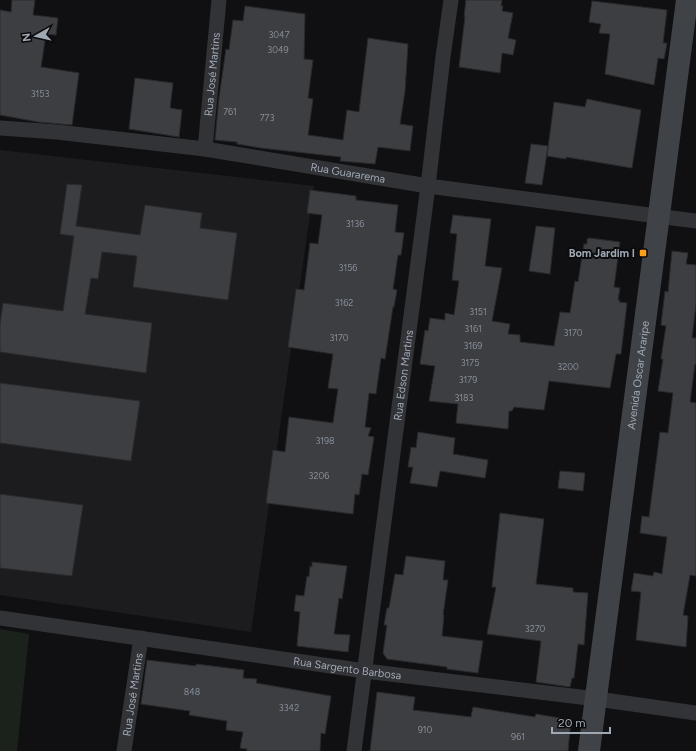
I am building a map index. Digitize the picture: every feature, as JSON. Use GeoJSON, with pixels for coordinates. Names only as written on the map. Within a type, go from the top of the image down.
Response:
{"type":"FeatureCollection","features":[{"type":"Feature","properties":{"kind":"street","name":"Rua José Martins"},"geometry":{"type":"LineString","coordinates":[[205,149],[219,0]]}},
{"type":"Feature","properties":{"kind":"street","name":"Rua Edson Martins"},"geometry":{"type":"LineString","coordinates":[[354,751],[451,0]]}},
{"type":"Feature","properties":{"kind":"street","name":"Avenida Oscar Araripe"},"geometry":{"type":"LineString","coordinates":[[589,751],[660,217],[687,0]]}},
{"type":"Feature","properties":{"kind":"street","name":"Rua Guararema"},"geometry":{"type":"LineString","coordinates":[[0,128],[57,132],[205,149],[428,186],[696,221]]}},
{"type":"Feature","properties":{"kind":"street","name":"Rua Sargento Barbosa"},"geometry":{"type":"LineString","coordinates":[[0,618],[365,671],[597,699],[696,713]]}},
{"type":"Feature","properties":{"kind":"street","name":"Rua José Martins"},"geometry":{"type":"LineString","coordinates":[[124,751],[141,638]]}},
{"type":"Feature","properties":{"kind":"shaded area"},"geometry":{"type":"Polygon","coordinates":[[[0,150],[314,186],[251,632],[0,595],[0,150]]]}},
{"type":"Feature","properties":{"kind":"shaded area"},"geometry":{"type":"Polygon","coordinates":[[[0,629],[29,634],[17,751],[0,751],[0,629]]]}},
{"type":"Feature","properties":{"kind":"building"},"geometry":{"type":"Polygon","coordinates":[[[12,0],[35,0],[33,15],[58,18],[56,35],[46,34],[41,67],[79,73],[72,125],[38,122],[0,115],[0,10],[11,12],[12,0]]]}},
{"type":"Feature","properties":{"kind":"building"},"geometry":{"type":"Polygon","coordinates":[[[466,0],[502,0],[502,11],[513,13],[508,38],[516,40],[513,55],[502,53],[500,73],[459,67],[466,0]]]}},
{"type":"Feature","properties":{"kind":"building"},"geometry":{"type":"Polygon","coordinates":[[[592,1],[667,10],[663,43],[667,43],[664,59],[658,58],[654,85],[605,74],[610,34],[599,33],[601,24],[589,22],[592,1]]]}},
{"type":"Feature","properties":{"kind":"building"},"geometry":{"type":"Polygon","coordinates":[[[245,6],[305,14],[304,59],[313,60],[308,98],[313,99],[308,135],[343,140],[347,110],[359,112],[368,38],[408,44],[405,91],[400,124],[413,126],[410,151],[378,147],[375,164],[340,161],[341,157],[261,148],[237,144],[237,142],[215,140],[226,49],[229,50],[233,20],[243,21],[245,6]]]}},
{"type":"Feature","properties":{"kind":"building"},"geometry":{"type":"Polygon","coordinates":[[[135,78],[173,83],[170,108],[182,110],[179,137],[129,129],[135,78]]]}},
{"type":"Feature","properties":{"kind":"building"},"geometry":{"type":"Polygon","coordinates":[[[587,99],[641,110],[632,168],[566,157],[566,159],[547,156],[554,102],[585,107],[587,99]]]}},
{"type":"Feature","properties":{"kind":"building"},"geometry":{"type":"Polygon","coordinates":[[[531,144],[548,146],[542,185],[525,183],[531,144]]]}},
{"type":"Feature","properties":{"kind":"building"},"geometry":{"type":"Polygon","coordinates":[[[67,184],[82,185],[76,226],[140,235],[145,205],[202,213],[200,228],[237,233],[228,300],[133,287],[137,256],[102,252],[98,279],[91,278],[85,314],[152,323],[146,373],[0,352],[0,324],[3,303],[63,311],[74,236],[60,234],[67,184]]]}},
{"type":"Feature","properties":{"kind":"building"},"geometry":{"type":"Polygon","coordinates":[[[310,190],[356,196],[356,200],[398,205],[395,232],[404,233],[401,255],[398,255],[393,289],[397,290],[385,359],[381,358],[376,394],[369,393],[365,427],[371,428],[368,436],[374,437],[368,475],[362,474],[359,495],[355,494],[353,514],[266,503],[273,450],[285,452],[289,417],[333,423],[338,389],[328,388],[333,354],[288,347],[296,289],[304,290],[310,243],[318,244],[322,215],[307,213],[310,190]]]}},
{"type":"Feature","properties":{"kind":"building"},"geometry":{"type":"Polygon","coordinates":[[[453,215],[491,219],[485,266],[502,268],[492,321],[510,324],[508,334],[520,335],[520,342],[554,346],[560,312],[570,313],[575,281],[578,282],[584,244],[587,244],[587,239],[620,242],[614,287],[620,288],[619,302],[627,303],[621,354],[616,354],[610,388],[549,381],[544,410],[514,407],[512,411],[509,411],[508,429],[456,423],[458,404],[429,401],[435,366],[420,364],[425,330],[428,331],[430,318],[445,320],[445,313],[454,315],[459,281],[452,280],[457,234],[450,233],[453,215]]]}},
{"type":"Feature","properties":{"kind":"building"},"geometry":{"type":"Polygon","coordinates":[[[536,226],[555,228],[550,274],[529,271],[536,226]]]}},
{"type":"Feature","properties":{"kind":"building"},"geometry":{"type":"Polygon","coordinates":[[[672,251],[688,253],[686,264],[696,265],[696,304],[692,338],[696,338],[696,364],[690,402],[696,403],[696,576],[690,575],[683,615],[688,616],[686,647],[636,640],[641,592],[631,591],[634,573],[653,576],[654,572],[662,574],[667,537],[640,533],[642,516],[649,517],[660,432],[668,433],[673,393],[658,391],[666,326],[661,325],[665,291],[668,292],[672,251]]]}},
{"type":"Feature","properties":{"kind":"building"},"geometry":{"type":"Polygon","coordinates":[[[0,383],[140,401],[131,461],[0,443],[0,383]]]}},
{"type":"Feature","properties":{"kind":"building"},"geometry":{"type":"Polygon","coordinates":[[[418,432],[455,438],[453,454],[488,460],[485,478],[440,471],[437,487],[410,483],[413,467],[408,467],[411,447],[416,448],[418,432]]]}},
{"type":"Feature","properties":{"kind":"building"},"geometry":{"type":"Polygon","coordinates":[[[560,471],[585,473],[583,491],[558,488],[560,471]]]}},
{"type":"Feature","properties":{"kind":"building"},"geometry":{"type":"Polygon","coordinates":[[[0,494],[83,505],[72,576],[0,568],[0,494]]]}},
{"type":"Feature","properties":{"kind":"building"},"geometry":{"type":"Polygon","coordinates":[[[500,513],[544,519],[536,584],[573,588],[573,592],[588,593],[584,645],[578,644],[574,678],[572,678],[570,687],[536,682],[541,641],[487,634],[496,587],[492,587],[500,513]]]}},
{"type":"Feature","properties":{"kind":"building"},"geometry":{"type":"Polygon","coordinates":[[[406,556],[445,561],[443,580],[448,580],[443,615],[442,636],[483,641],[478,673],[447,669],[447,667],[387,659],[383,653],[387,625],[384,625],[387,608],[389,608],[395,574],[403,575],[406,556]]]}},
{"type":"Feature","properties":{"kind":"building"},"geometry":{"type":"Polygon","coordinates":[[[312,562],[347,566],[342,599],[339,598],[334,634],[350,635],[348,652],[297,646],[300,612],[294,611],[296,595],[304,596],[307,576],[309,577],[312,562]]]}},
{"type":"Feature","properties":{"kind":"building"},"geometry":{"type":"Polygon","coordinates":[[[147,660],[244,670],[243,678],[257,679],[256,683],[331,696],[325,734],[321,733],[320,751],[247,751],[247,749],[240,748],[243,732],[226,730],[227,721],[189,715],[190,711],[141,704],[147,660]]]}},
{"type":"Feature","properties":{"kind":"building"},"geometry":{"type":"Polygon","coordinates":[[[377,692],[415,697],[413,710],[471,717],[473,707],[535,717],[536,714],[571,720],[568,751],[370,751],[377,692]]]}},
{"type":"Feature","properties":{"kind":"place","name":"Bom Jardim I"},"geometry":{"type":"Point","coordinates":[643,253]}}]}
